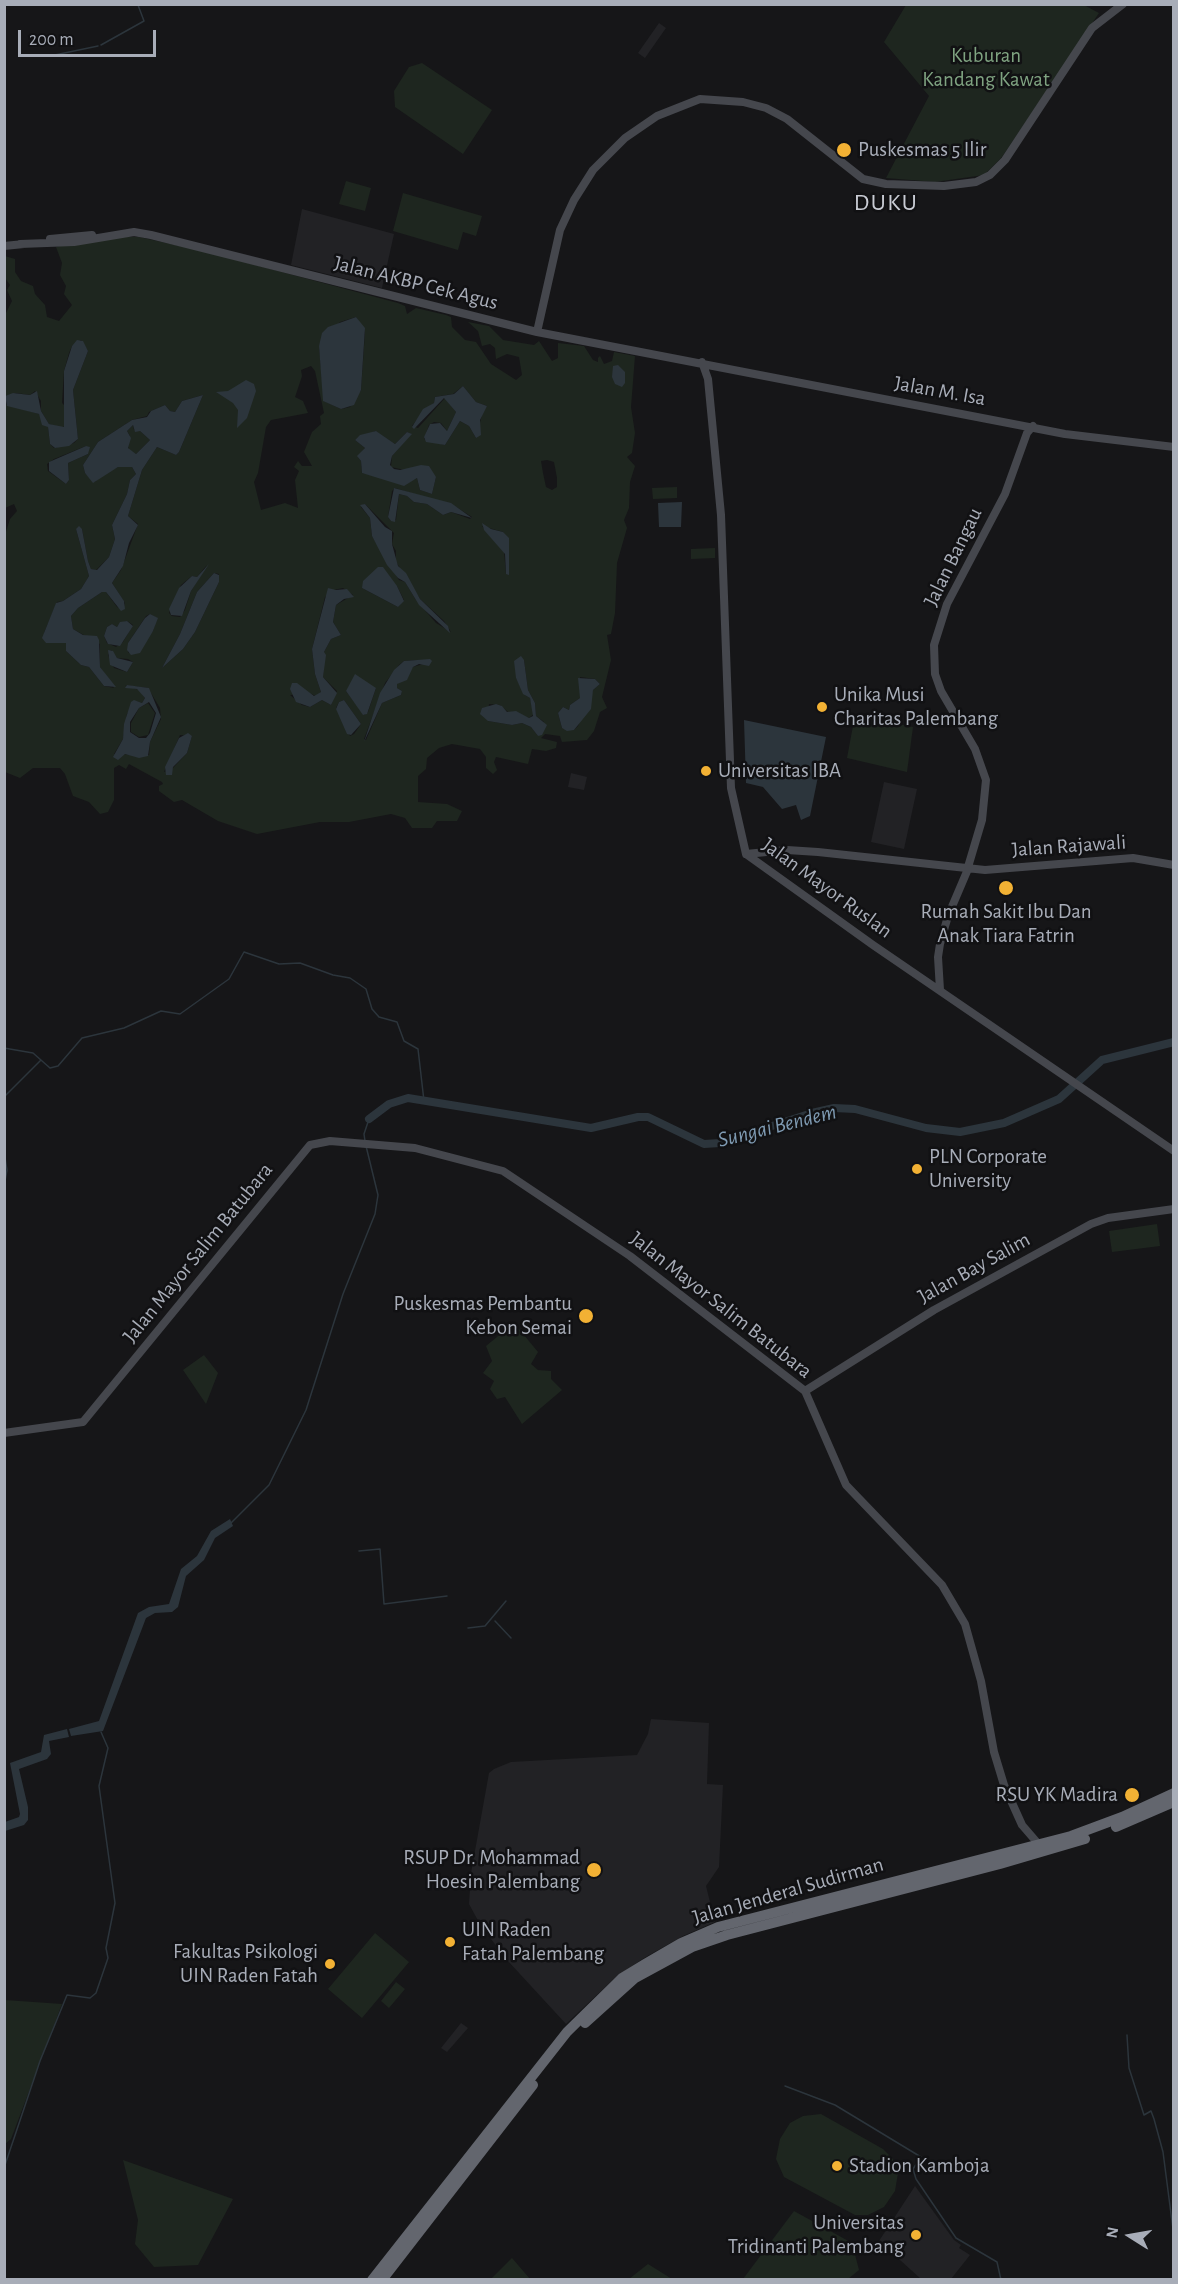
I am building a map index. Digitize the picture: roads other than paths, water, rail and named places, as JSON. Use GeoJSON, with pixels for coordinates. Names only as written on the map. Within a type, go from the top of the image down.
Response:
{"type":"FeatureCollection","features":[{"type":"Feature","properties":{"kind":"highway","name":"Jalan Jenderal Sudirman"},"geometry":{"type":"LineString","coordinates":[[1042,1848],[1092,1829],[1173,1793]]}},
{"type":"Feature","properties":{"kind":"highway","name":"Jalan Jenderal Sudirman"},"geometry":{"type":"LineString","coordinates":[[372,2280],[567,2032],[616,1984],[676,1946],[713,1929],[789,1914],[1101,1834],[1173,1802]]}},
{"type":"Feature","properties":{"kind":"highway","name":"Jalan Jenderal Sudirman"},"geometry":{"type":"LineString","coordinates":[[382,2280],[563,2046],[610,1999],[635,1978],[692,1947],[789,1914]]}},
{"type":"Feature","properties":{"kind":"street"},"geometry":{"type":"LineString","coordinates":[[537,332],[560,230],[574,200],[593,170],[625,138],[657,116],[700,99],[743,102],[766,108],[787,119],[863,179],[896,185],[967,184],[990,175],[1005,160],[1092,28],[1123,4]]}},
{"type":"Feature","properties":{"kind":"street","name":"Jalan AKBP Cek Agus"},"geometry":{"type":"LineString","coordinates":[[4,246],[73,235],[122,235],[134,232],[537,332],[702,362]]}},
{"type":"Feature","properties":{"kind":"street","name":"Jalan M. Isa"},"geometry":{"type":"LineString","coordinates":[[702,362],[1028,428],[1173,447]]}},
{"type":"Feature","properties":{"kind":"street","name":"Jalan Mayor Ruslan"},"geometry":{"type":"LineString","coordinates":[[702,362],[708,380],[726,595],[731,788],[746,854],[1173,1151]]}},
{"type":"Feature","properties":{"kind":"street"},"geometry":{"type":"LineString","coordinates":[[708,380],[717,365]]}},
{"type":"Feature","properties":{"kind":"street","name":"Jalan Bangau"},"geometry":{"type":"LineString","coordinates":[[940,990],[938,957],[940,944],[982,820],[986,780],[975,749],[941,691],[935,674],[934,645],[947,604],[1005,494],[1028,428]]}},
{"type":"Feature","properties":{"kind":"street","name":"Jalan Rajawali"},"geometry":{"type":"LineString","coordinates":[[746,854],[787,850],[807,851],[994,869],[1133,858],[1173,866]]}},
{"type":"Feature","properties":{"kind":"street","name":"Jalan Mayor Salim Batubara"},"geometry":{"type":"LineString","coordinates":[[4,1433],[83,1422],[308,1147],[324,1141],[415,1148],[503,1171],[632,1257],[805,1391],[846,1485],[942,1585],[964,1624],[981,1681],[994,1752],[1004,1785],[1022,1825],[1042,1848]]}},
{"type":"Feature","properties":{"kind":"street","name":"Jalan Bay Salim"},"geometry":{"type":"LineString","coordinates":[[805,1391],[934,1311],[1091,1224],[1108,1218],[1173,1209]]}},
{"type":"Feature","properties":{"kind":"waterway"},"geometry":{"type":"LineString","coordinates":[[101,45],[144,21],[138,5],[142,4]]}},
{"type":"Feature","properties":{"kind":"waterway"},"geometry":{"type":"LineString","coordinates":[[50,56],[98,46]]}},
{"type":"Feature","properties":{"kind":"waterway"},"geometry":{"type":"LineString","coordinates":[[4,1048],[33,1053],[50,1068],[58,1066],[82,1038],[124,1028],[161,1011],[180,1014],[229,979],[244,952],[279,964],[300,963],[333,975],[350,978],[366,989],[372,1009],[379,1017],[397,1022],[404,1041],[418,1049],[424,1101]]}},
{"type":"Feature","properties":{"kind":"waterway","name":"Sungai Bendem"},"geometry":{"type":"LineString","coordinates":[[369,1119],[389,1104],[408,1098],[591,1128],[638,1117],[648,1117],[704,1144],[720,1143],[834,1108],[855,1109],[926,1128],[960,1132],[1004,1123],[1059,1099],[1102,1060],[1174,1042]]}},
{"type":"Feature","properties":{"kind":"waterway"},"geometry":{"type":"LineString","coordinates":[[4,1097],[41,1060]]}},
{"type":"Feature","properties":{"kind":"waterway"},"geometry":{"type":"LineString","coordinates":[[365,1141],[364,1134],[369,1119]]}},
{"type":"Feature","properties":{"kind":"waterway"},"geometry":{"type":"LineString","coordinates":[[231,1523],[269,1485],[306,1410],[343,1294],[375,1214],[378,1195],[366,1146]]}},
{"type":"Feature","properties":{"kind":"waterway"},"geometry":{"type":"LineString","coordinates":[[4,1151],[7,1170],[4,1186]]}},
{"type":"Feature","properties":{"kind":"waterway"},"geometry":{"type":"LineString","coordinates":[[359,1551],[380,1549],[384,1604],[447,1596]]}},
{"type":"Feature","properties":{"kind":"waterway"},"geometry":{"type":"LineString","coordinates":[[468,1628],[485,1626],[506,1601]]}},
{"type":"Feature","properties":{"kind":"waterway"},"geometry":{"type":"LineString","coordinates":[[495,1621],[511,1638]]}},
{"type":"Feature","properties":{"kind":"waterway"},"geometry":{"type":"LineString","coordinates":[[4,2168],[40,2061],[67,1995],[90,1998],[96,1993],[108,1958],[106,1948],[115,1903],[99,1786],[108,1748],[101,1732]]}},
{"type":"Feature","properties":{"kind":"waterway"},"geometry":{"type":"LineString","coordinates":[[1127,2035],[1129,2068],[1144,2115],[1151,2111],[1163,2152],[1174,2237]]}},
{"type":"Feature","properties":{"kind":"waterway"},"geometry":{"type":"LineString","coordinates":[[785,2086],[835,2105],[921,2157],[913,2169],[916,2179],[956,2238],[997,2262],[1001,2280]]}},
{"type":"Feature","properties":{"kind":"place","name":"Puskesmas 5 Ilir"},"geometry":{"type":"Point","coordinates":[844,150]}},
{"type":"Feature","properties":{"kind":"place","name":"Unika Musi Charitas Palembang"},"geometry":{"type":"Point","coordinates":[822,707]}},
{"type":"Feature","properties":{"kind":"place","name":"Universitas IBA"},"geometry":{"type":"Point","coordinates":[706,771]}},
{"type":"Feature","properties":{"kind":"place","name":"Rumah Sakit Ibu Dan Anak Tiara Fatrin"},"geometry":{"type":"Point","coordinates":[1006,888]}},
{"type":"Feature","properties":{"kind":"place","name":"PLN Corporate University"},"geometry":{"type":"Point","coordinates":[917,1169]}},
{"type":"Feature","properties":{"kind":"place","name":"Puskesmas Pembantu Kebon Semai"},"geometry":{"type":"Point","coordinates":[586,1316]}},
{"type":"Feature","properties":{"kind":"place","name":"RSU YK Madira"},"geometry":{"type":"Point","coordinates":[1132,1795]}},
{"type":"Feature","properties":{"kind":"place","name":"RSUP Dr. Mohammad Hoesin Palembang"},"geometry":{"type":"Point","coordinates":[594,1870]}},
{"type":"Feature","properties":{"kind":"place","name":"UIN Raden Fatah Palembang"},"geometry":{"type":"Point","coordinates":[450,1942]}},
{"type":"Feature","properties":{"kind":"place","name":"Fakultas Psikologi UIN Raden Fatah"},"geometry":{"type":"Point","coordinates":[330,1964]}},
{"type":"Feature","properties":{"kind":"place","name":"Stadion Kamboja"},"geometry":{"type":"Point","coordinates":[837,2166]}},
{"type":"Feature","properties":{"kind":"place","name":"Universitas Tridinanti Palembang"},"geometry":{"type":"Point","coordinates":[916,2235]}},
{"type":"Feature","properties":{"kind":"district","name":"DUKU"},"geometry":{"type":"Point","coordinates":[886,203]}},
{"type":"Feature","properties":{"kind":"park label","name":"Kuburan Kandang Kawat"},"geometry":{"type":"Point","coordinates":[986,68]}}]}
